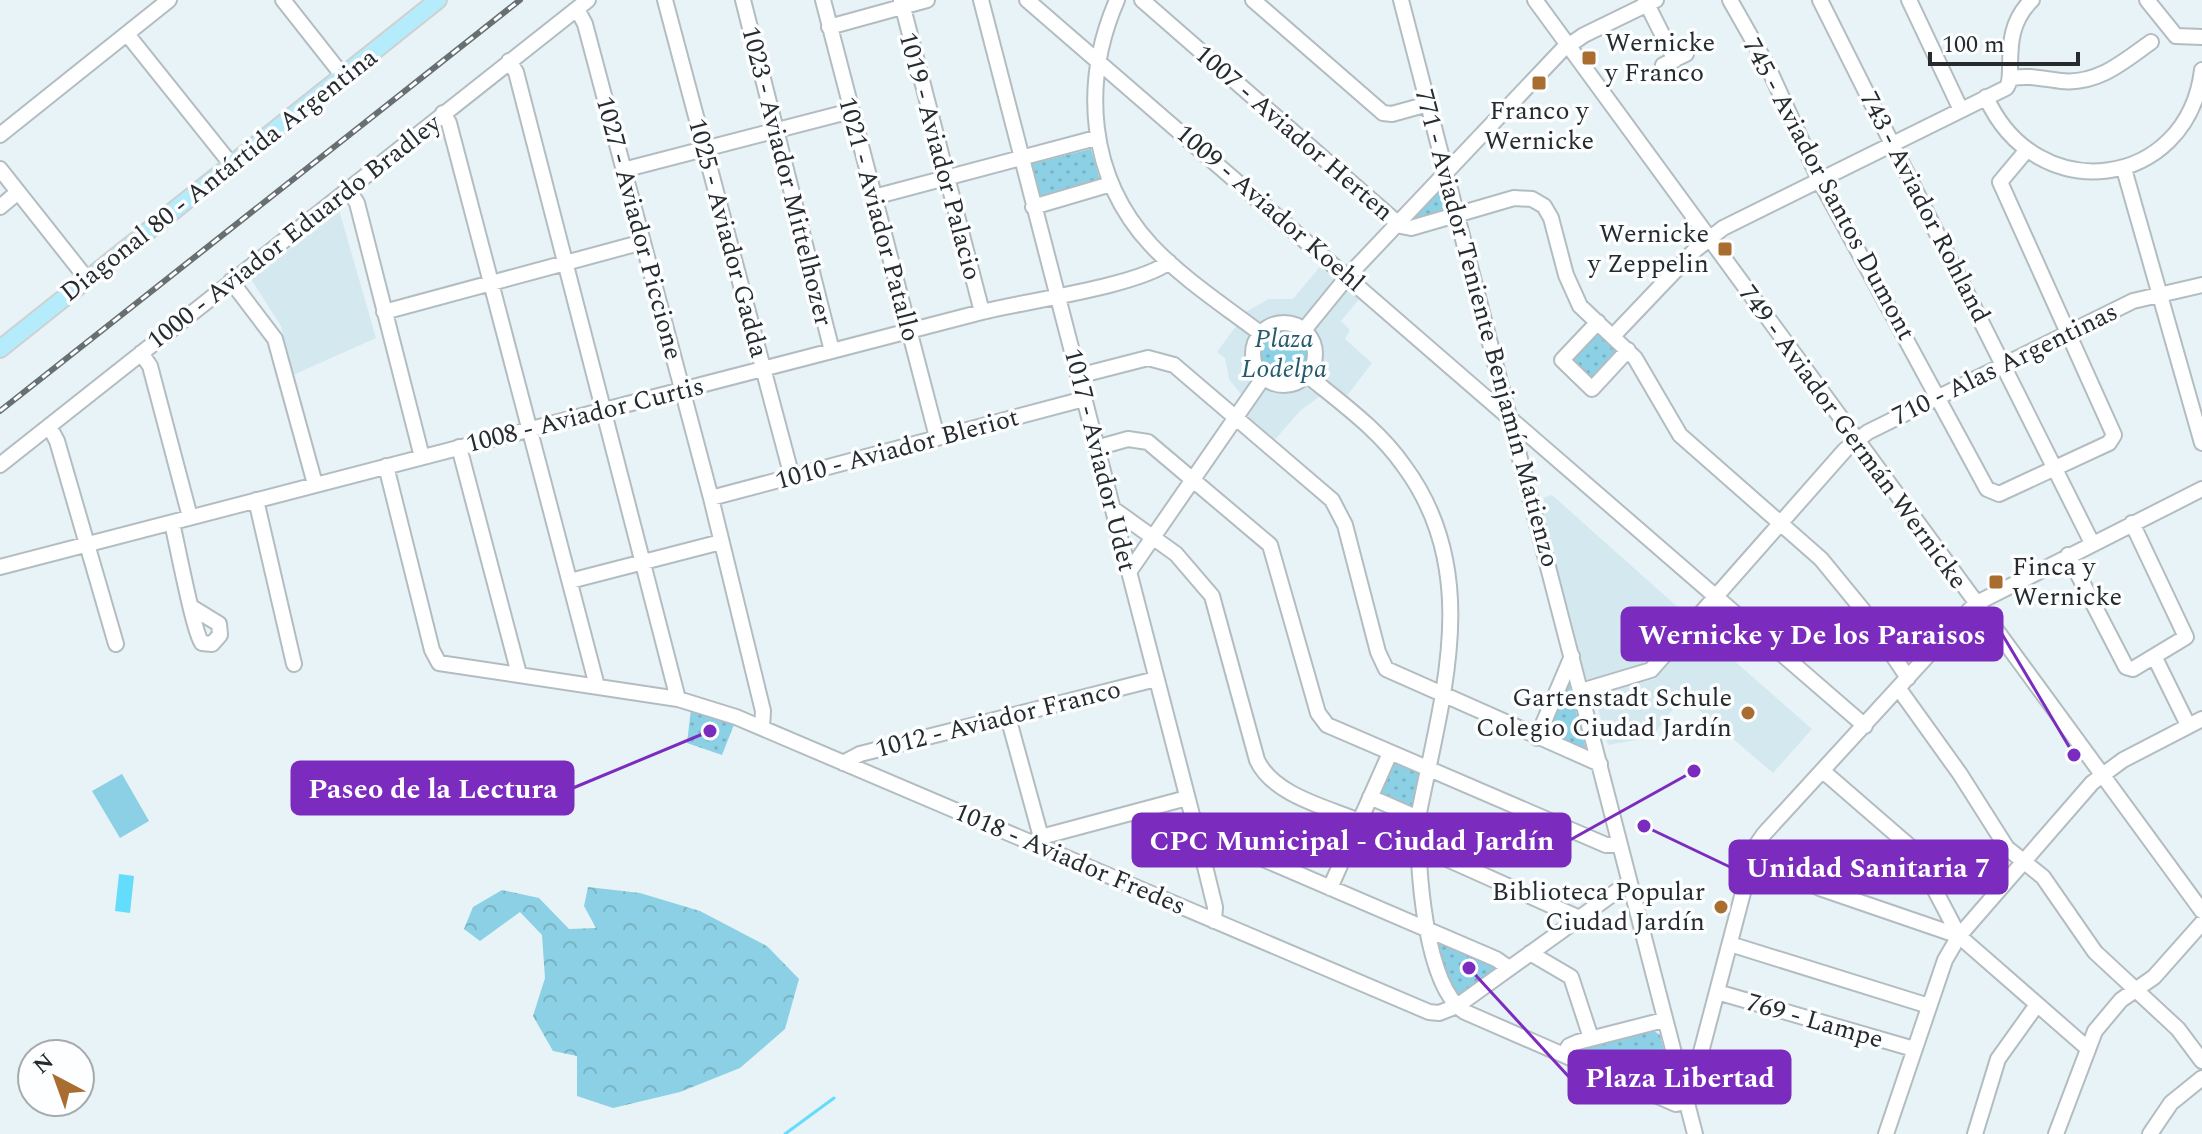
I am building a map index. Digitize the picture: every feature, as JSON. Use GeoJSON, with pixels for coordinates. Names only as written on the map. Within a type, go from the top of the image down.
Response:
{"type":"FeatureCollection","features":[{"type":"Feature","properties":{"kind":"main road","name":"Diagonal 80 - Antártida Argentina"},"geometry":{"type":"LineString","coordinates":[[0,349],[438,0]]}},
{"type":"Feature","properties":{"kind":"street"},"geometry":{"type":"LineString","coordinates":[[0,135],[169,0]]}},
{"type":"Feature","properties":{"kind":"street"},"geometry":{"type":"LineString","coordinates":[[283,0],[343,76]]}},
{"type":"Feature","properties":{"kind":"street","name":"1025 - Aviador Gadda"},"geometry":{"type":"LineString","coordinates":[[665,0],[792,477]]}},
{"type":"Feature","properties":{"kind":"street","name":"1023 - Aviador Mittelhozer"},"geometry":{"type":"LineString","coordinates":[[743,0],[832,351]]}},
{"type":"Feature","properties":{"kind":"street","name":"1021 - Aviador Patallo"},"geometry":{"type":"LineString","coordinates":[[823,0],[937,437]]}},
{"type":"Feature","properties":{"kind":"street"},"geometry":{"type":"LineString","coordinates":[[829,27],[901,3],[927,0]]}},
{"type":"Feature","properties":{"kind":"street","name":"1017 - Aviador Udet"},"geometry":{"type":"LineString","coordinates":[[981,0],[1198,838],[1215,907],[1214,921]]}},
{"type":"Feature","properties":{"kind":"street","name":"1009 - Aviador Koehl"},"geometry":{"type":"LineString","coordinates":[[1027,0],[1865,726]]}},
{"type":"Feature","properties":{"kind":"street"},"geometry":{"type":"LineString","coordinates":[[1117,0],[1098,60],[1094,126],[1111,184],[1134,224],[1169,262],[1260,333]]}},
{"type":"Feature","properties":{"kind":"street","name":"1007 - Aviador Herten"},"geometry":{"type":"LineString","coordinates":[[1142,0],[1397,224],[1411,228],[1514,198],[1532,199],[1544,206],[1574,295],[1598,322]]}},
{"type":"Feature","properties":{"kind":"street"},"geometry":{"type":"LineString","coordinates":[[1253,0],[1383,113],[1392,114],[1428,104]]}},
{"type":"Feature","properties":{"kind":"street","name":"771 - Aviador Teniente Benjamín Matienzo"},"geometry":{"type":"LineString","coordinates":[[1401,0],[1695,1134]]}},
{"type":"Feature","properties":{"kind":"street","name":"749 - Aviador Germán Wernicke"},"geometry":{"type":"LineString","coordinates":[[1535,0],[2202,911]]}},
{"type":"Feature","properties":{"kind":"street","name":"745 - Aviador Santos Dumont"},"geometry":{"type":"LineString","coordinates":[[1730,0],[1768,67],[1819,179],[1987,489],[1995,494],[2004,493],[2056,468]]}},
{"type":"Feature","properties":{"kind":"street","name":"743 - Aviador Rohland"},"geometry":{"type":"LineString","coordinates":[[1820,0],[2092,543]]}},
{"type":"Feature","properties":{"kind":"street"},"geometry":{"type":"LineString","coordinates":[[1909,0],[1961,110]]}},
{"type":"Feature","properties":{"kind":"street"},"geometry":{"type":"LineString","coordinates":[[1613,336],[1708,238],[1819,179],[2006,88],[2012,78],[2008,51],[2012,32],[2032,0]]}},
{"type":"Feature","properties":{"kind":"street"},"geometry":{"type":"LineString","coordinates":[[2147,0],[2176,36],[2202,37]]}},
{"type":"Feature","properties":{"kind":"street"},"geometry":{"type":"LineString","coordinates":[[1304,330],[1348,276],[1568,45],[1650,1],[1675,60]]}},
{"type":"Feature","properties":{"kind":"street","name":"1019 - Aviador Palacio"},"geometry":{"type":"LineString","coordinates":[[901,3],[982,312]]}},
{"type":"Feature","properties":{"kind":"street","name":"1000 - Aviador Eduardo Bradley"},"geometry":{"type":"LineString","coordinates":[[0,465],[582,4]]}},
{"type":"Feature","properties":{"kind":"street","name":"1027 - Aviador Piccione"},"geometry":{"type":"LineString","coordinates":[[582,4],[711,498],[763,711],[762,728]]}},
{"type":"Feature","properties":{"kind":"street"},"geometry":{"type":"LineString","coordinates":[[127,34],[231,164]]}},
{"type":"Feature","properties":{"kind":"street"},"geometry":{"type":"LineString","coordinates":[[2012,78],[2033,76],[2073,82],[2089,78],[2125,63],[2151,42]]}},
{"type":"Feature","properties":{"kind":"street"},"geometry":{"type":"LineString","coordinates":[[509,61],[516,72],[567,261],[678,699]]}},
{"type":"Feature","properties":{"kind":"street"},"geometry":{"type":"LineString","coordinates":[[1986,97],[2000,124],[2026,151],[2046,164],[2075,171],[2124,169],[2165,142],[2184,121],[2195,100],[2202,70]]}},
{"type":"Feature","properties":{"kind":"street"},"geometry":{"type":"LineString","coordinates":[[623,170],[851,111]]}},
{"type":"Feature","properties":{"kind":"street"},"geometry":{"type":"LineString","coordinates":[[443,113],[449,123],[597,686]]}},
{"type":"Feature","properties":{"kind":"street"},"geometry":{"type":"LineString","coordinates":[[874,197],[1096,138]]}},
{"type":"Feature","properties":{"kind":"street"},"geometry":{"type":"LineString","coordinates":[[1985,189],[2000,182],[2026,151]]}},
{"type":"Feature","properties":{"kind":"street"},"geometry":{"type":"LineString","coordinates":[[0,169],[87,279]]}},
{"type":"Feature","properties":{"kind":"street"},"geometry":{"type":"LineString","coordinates":[[2124,169],[2202,443]]}},
{"type":"Feature","properties":{"kind":"street"},"geometry":{"type":"LineString","coordinates":[[2000,182],[2113,432],[2109,443],[2056,468]]}},
{"type":"Feature","properties":{"kind":"street"},"geometry":{"type":"LineString","coordinates":[[1033,207],[1111,184]]}},
{"type":"Feature","properties":{"kind":"street"},"geometry":{"type":"LineString","coordinates":[[348,189],[357,203],[422,457]]}},
{"type":"Feature","properties":{"kind":"street"},"geometry":{"type":"LineString","coordinates":[[0,207],[18,192]]}},
{"type":"Feature","properties":{"kind":"street"},"geometry":{"type":"LineString","coordinates":[[384,312],[643,242]]}},
{"type":"Feature","properties":{"kind":"street","name":"1008 - Aviador Curtis"},"geometry":{"type":"LineString","coordinates":[[0,567],[982,312],[1155,271],[1169,262]]}},
{"type":"Feature","properties":{"kind":"street"},"geometry":{"type":"LineString","coordinates":[[231,281],[275,339],[315,484]]}},
{"type":"Feature","properties":{"kind":"street","name":"710 - Alas Argentinas"},"geometry":{"type":"LineString","coordinates":[[1581,691],[1651,670],[1855,440],[2068,332],[2158,293],[2202,285]]}},
{"type":"Feature","properties":{"kind":"street"},"geometry":{"type":"LineString","coordinates":[[1286,322],[1304,330],[1310,337],[1315,356],[1307,375],[1291,384],[1281,385],[1263,378],[1253,361],[1252,352],[1260,333],[1276,323],[1286,322]]}},
{"type":"Feature","properties":{"kind":"street"},"geometry":{"type":"LineString","coordinates":[[1628,350],[1592,389],[1562,360],[1598,322],[1628,350],[1686,443],[1782,522],[1844,585],[2002,842],[2048,883],[2095,952],[2178,1029],[2202,1061]]}},
{"type":"Feature","properties":{"kind":"street"},"geometry":{"type":"LineString","coordinates":[[141,353],[150,366],[190,517]]}},
{"type":"Feature","properties":{"kind":"street"},"geometry":{"type":"LineString","coordinates":[[1078,376],[1143,358],[1159,358],[1174,365],[1323,491],[1335,505],[1345,525],[1383,666],[1397,677],[1600,764]]}},
{"type":"Feature","properties":{"kind":"street"},"geometry":{"type":"LineString","coordinates":[[1307,375],[1388,445],[1407,468],[1433,523],[1445,558],[1453,615],[1442,697],[1418,818],[1418,846],[1427,929],[1450,996],[1457,1006],[1628,883]]}},
{"type":"Feature","properties":{"kind":"street"},"geometry":{"type":"LineString","coordinates":[[1129,572],[1263,378]]}},
{"type":"Feature","properties":{"kind":"street","name":"1010 - Aviador Bleriot"},"geometry":{"type":"LineString","coordinates":[[711,498],[1084,399]]}},
{"type":"Feature","properties":{"kind":"street"},"geometry":{"type":"LineString","coordinates":[[49,426],[57,441],[116,644]]}},
{"type":"Feature","properties":{"kind":"street"},"geometry":{"type":"LineString","coordinates":[[1096,448],[1128,439],[1142,440],[1194,478],[1270,545],[1322,720],[1427,770],[1606,845],[1618,845]]}},
{"type":"Feature","properties":{"kind":"street"},"geometry":{"type":"LineString","coordinates":[[459,447],[519,674]]}},
{"type":"Feature","properties":{"kind":"street","name":"1018 - Aviador Fredes"},"geometry":{"type":"LineString","coordinates":[[386,466],[436,660],[441,664],[678,699],[762,728],[1039,841],[1214,921],[1429,1012],[1439,1013],[1457,1006],[1672,1102],[1686,1102]]}},
{"type":"Feature","properties":{"kind":"street"},"geometry":{"type":"LineString","coordinates":[[1686,1102],[1752,858],[1764,834],[1975,604],[2202,489]]}},
{"type":"Feature","properties":{"kind":"street"},"geometry":{"type":"LineString","coordinates":[[256,500],[294,664]]}},
{"type":"Feature","properties":{"kind":"street"},"geometry":{"type":"LineString","coordinates":[[1112,508],[1155,536],[1196,573],[1212,596],[1264,772],[1284,788],[1359,821]]}},
{"type":"Feature","properties":{"kind":"street"},"geometry":{"type":"LineString","coordinates":[[172,523],[193,608]]}},
{"type":"Feature","properties":{"kind":"street"},"geometry":{"type":"LineString","coordinates":[[2068,555],[2127,669],[2155,658],[2186,639],[2132,523]]}},
{"type":"Feature","properties":{"kind":"street"},"geometry":{"type":"LineString","coordinates":[[570,581],[721,542]]}},
{"type":"Feature","properties":{"kind":"street"},"geometry":{"type":"LineString","coordinates":[[1537,738],[1572,656]]}},
{"type":"Feature","properties":{"kind":"street"},"geometry":{"type":"LineString","coordinates":[[2155,658],[2188,725]]}},
{"type":"Feature","properties":{"kind":"street","name":"1012 - Aviador Franco"},"geometry":{"type":"LineString","coordinates":[[843,763],[860,754],[1156,679]]}},
{"type":"Feature","properties":{"kind":"street"},"geometry":{"type":"LineString","coordinates":[[1008,717],[1039,841],[1187,798]]}},
{"type":"Feature","properties":{"kind":"street"},"geometry":{"type":"LineString","coordinates":[[1886,1134],[1929,1006],[1959,936],[2101,775],[2202,719]]}},
{"type":"Feature","properties":{"kind":"street"},"geometry":{"type":"LineString","coordinates":[[1330,888],[1390,753]]}},
{"type":"Feature","properties":{"kind":"street"},"geometry":{"type":"LineString","coordinates":[[1824,772],[1914,850],[1959,936],[2086,1047]]}},
{"type":"Feature","properties":{"kind":"street"},"geometry":{"type":"LineString","coordinates":[[1370,797],[1418,818]]}},
{"type":"Feature","properties":{"kind":"street"},"geometry":{"type":"LineString","coordinates":[[1198,838],[1212,837],[1427,929],[1509,968]]}},
{"type":"Feature","properties":{"kind":"street"},"geometry":{"type":"LineString","coordinates":[[1418,846],[1577,917]]}},
{"type":"Feature","properties":{"kind":"street"},"geometry":{"type":"LineString","coordinates":[[1752,858],[1822,889],[1959,936]]}},
{"type":"Feature","properties":{"kind":"street"},"geometry":{"type":"LineString","coordinates":[[2056,1134],[2086,1047],[2112,1009],[2154,977],[2202,923]]}},
{"type":"Feature","properties":{"kind":"street"},"geometry":{"type":"LineString","coordinates":[[1730,944],[1929,1006]]}},
{"type":"Feature","properties":{"kind":"street"},"geometry":{"type":"LineString","coordinates":[[1530,953],[1571,977],[1591,1038]]}},
{"type":"Feature","properties":{"kind":"street","name":"769 - Lampe"},"geometry":{"type":"LineString","coordinates":[[1717,992],[1914,1049]]}},
{"type":"Feature","properties":{"kind":"street"},"geometry":{"type":"LineString","coordinates":[[1975,1134],[1998,1059],[2036,1006]]}},
{"type":"Feature","properties":{"kind":"street"},"geometry":{"type":"LineString","coordinates":[[1564,1054],[1569,1046],[1591,1038],[1664,1020]]}},
{"type":"Feature","properties":{"kind":"street"},"geometry":{"type":"LineString","coordinates":[[2150,1134],[2171,1103],[2202,1078]]}},
{"type":"Feature","properties":{"kind":"shaded area"},"geometry":{"type":"Polygon","coordinates":[[[339,210],[376,338],[293,375],[281,326],[251,279],[339,210]]]}},
{"type":"Feature","properties":{"kind":"shaded area"},"geometry":{"type":"Polygon","coordinates":[[[1324,262],[1339,278],[1303,321],[1275,316],[1259,326],[1242,314],[1269,299],[1293,299],[1324,262]]]}},
{"type":"Feature","properties":{"kind":"shaded area"},"geometry":{"type":"Polygon","coordinates":[[[1347,286],[1361,297],[1341,321],[1350,330],[1345,339],[1372,363],[1343,401],[1317,376],[1323,356],[1310,331],[1347,286]]]}},
{"type":"Feature","properties":{"kind":"shaded area"},"geometry":{"type":"Polygon","coordinates":[[[1239,322],[1252,337],[1247,357],[1256,380],[1245,399],[1229,379],[1225,358],[1217,352],[1239,322]]]}},
{"type":"Feature","properties":{"kind":"shaded area"},"geometry":{"type":"Polygon","coordinates":[[[1266,381],[1283,387],[1307,382],[1323,394],[1300,411],[1271,444],[1239,414],[1266,381]]]}},
{"type":"Feature","properties":{"kind":"shaded area"},"geometry":{"type":"Polygon","coordinates":[[[1552,495],[1690,618],[1643,669],[1588,685],[1539,499],[1552,495]]]}},
{"type":"Feature","properties":{"kind":"shaded area","name":"Gartenstadt Schule Colegio Ciudad Jardín"},"geometry":{"type":"Polygon","coordinates":[[[1698,629],[1812,729],[1773,773],[1683,696],[1652,737],[1608,745],[1594,694],[1655,679],[1698,629]]]}},
{"type":"Feature","properties":{"kind":"shaded area"},"geometry":{"type":"Polygon","coordinates":[[[119,874],[134,876],[130,913],[115,911],[119,874]]]}},
{"type":"Feature","properties":{"kind":"green space"},"geometry":{"type":"Polygon","coordinates":[[[1091,149],[1101,184],[1039,201],[1030,164],[1091,149]]]}},
{"type":"Feature","properties":{"kind":"green space"},"geometry":{"type":"Polygon","coordinates":[[[1440,187],[1447,212],[1405,222],[1440,187]]]}},
{"type":"Feature","properties":{"kind":"green space"},"geometry":{"type":"Polygon","coordinates":[[[1598,322],[1628,350],[1592,389],[1562,360],[1598,322]]]}},
{"type":"Feature","properties":{"kind":"green space","name":"Plaza Lodelpa"},"geometry":{"type":"Polygon","coordinates":[[[1284,327],[1303,335],[1311,354],[1303,373],[1284,381],[1265,373],[1257,354],[1265,335],[1284,327]]]}},
{"type":"Feature","properties":{"kind":"green space"},"geometry":{"type":"Polygon","coordinates":[[[1566,673],[1587,753],[1544,736],[1566,673]]]}},
{"type":"Feature","properties":{"kind":"green space"},"geometry":{"type":"Polygon","coordinates":[[[691,709],[735,722],[722,755],[687,743],[691,709]]]}},
{"type":"Feature","properties":{"kind":"green space"},"geometry":{"type":"Polygon","coordinates":[[[1389,758],[1424,772],[1416,815],[1373,796],[1389,758]]]}},
{"type":"Feature","properties":{"kind":"green space"},"geometry":{"type":"Polygon","coordinates":[[[122,774],[149,821],[120,838],[92,791],[122,774]]]}},
{"type":"Feature","properties":{"kind":"green space"},"geometry":{"type":"Polygon","coordinates":[[[588,887],[640,893],[700,911],[767,946],[799,979],[785,1029],[740,1068],[680,1092],[613,1108],[577,1096],[577,1056],[553,1051],[533,1016],[545,978],[542,935],[520,912],[480,941],[464,929],[473,907],[502,890],[539,898],[569,929],[596,928],[584,906],[588,887]]]}},
{"type":"Feature","properties":{"kind":"green space"},"geometry":{"type":"Polygon","coordinates":[[[1438,942],[1495,967],[1493,973],[1461,995],[1456,994],[1436,947],[1438,942]]]}},
{"type":"Feature","properties":{"kind":"green space"},"geometry":{"type":"Polygon","coordinates":[[[1654,1031],[1660,1035],[1676,1095],[1673,1098],[1580,1054],[1584,1049],[1654,1031]]]}},
{"type":"Feature","properties":{"kind":"waterway"},"geometry":{"type":"LineString","coordinates":[[785,1134],[834,1098]]}},
{"type":"Feature","properties":{"kind":"railway"},"geometry":{"type":"LineString","coordinates":[[0,411],[520,0]]}},
{"type":"Feature","properties":{"kind":"place","name":"Wernicke y Franco"},"geometry":{"type":"Point","coordinates":[1589,58]}},
{"type":"Feature","properties":{"kind":"place","name":"Franco y Wernicke"},"geometry":{"type":"Point","coordinates":[1539,83]}},
{"type":"Feature","properties":{"kind":"place","name":"Wernicke y Zeppelin"},"geometry":{"type":"Point","coordinates":[1725,249]}},
{"type":"Feature","properties":{"kind":"place","name":"Finca y Wernicke"},"geometry":{"type":"Point","coordinates":[1996,582]}},
{"type":"Feature","properties":{"kind":"place","name":"Gartenstadt Schule Colegio Ciudad Jardín"},"geometry":{"type":"Point","coordinates":[1748,713]}},
{"type":"Feature","properties":{"kind":"place","name":"Paseo de la Lectura"},"geometry":{"type":"Point","coordinates":[710,731]}},
{"type":"Feature","properties":{"kind":"place","name":"Wernicke y De los Paraisos"},"geometry":{"type":"Point","coordinates":[2074,755]}},
{"type":"Feature","properties":{"kind":"place","name":"CPC Municipal - Ciudad Jardín"},"geometry":{"type":"Point","coordinates":[1694,771]}},
{"type":"Feature","properties":{"kind":"place","name":"Unidad Sanitaria 7"},"geometry":{"type":"Point","coordinates":[1644,826]}},
{"type":"Feature","properties":{"kind":"place","name":"Biblioteca Popular Ciudad Jardín"},"geometry":{"type":"Point","coordinates":[1721,907]}},
{"type":"Feature","properties":{"kind":"place","name":"Plaza Libertad"},"geometry":{"type":"Point","coordinates":[1469,968]}}]}
